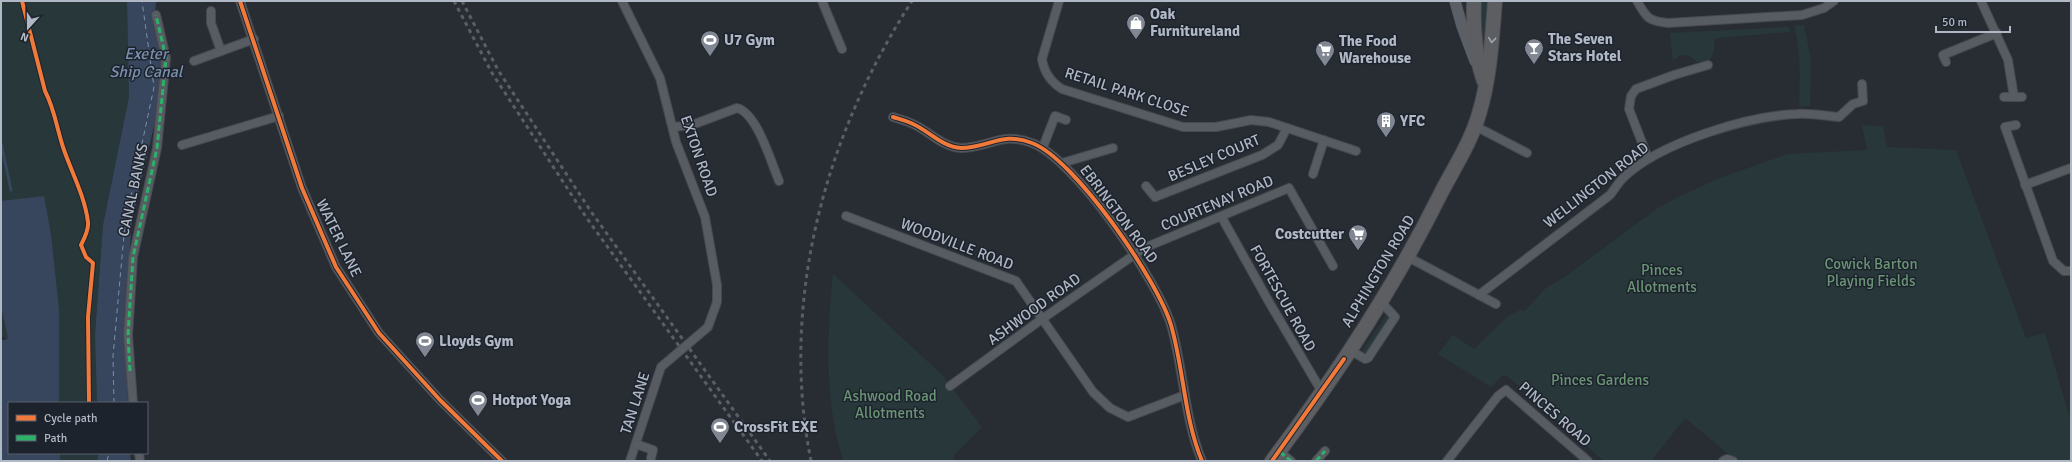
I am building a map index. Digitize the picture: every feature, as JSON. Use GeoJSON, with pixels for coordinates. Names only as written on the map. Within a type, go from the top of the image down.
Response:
{"type":"FeatureCollection","features":[{"type":"Feature","properties":{"kind":"highway"},"geometry":{"type":"LineString","coordinates":[[1474,1],[1473,19],[1479,66],[1485,85]]}},
{"type":"Feature","properties":{"kind":"highway","name":"ALPHINGTON ROAD"},"geometry":{"type":"LineString","coordinates":[[1276,456],[1322,392],[1382,303],[1408,257],[1475,126],[1485,85],[1492,43],[1495,1]]}},
{"type":"Feature","properties":{"kind":"street","name":"WATER LANE"},"geometry":{"type":"LineString","coordinates":[[240,1],[254,39],[302,188],[336,267],[379,333],[440,400],[502,461]]}},
{"type":"Feature","properties":{"kind":"street","name":"EXTON ROAD"},"geometry":{"type":"LineString","coordinates":[[622,1],[660,78],[672,127],[705,217],[717,285],[717,302],[708,326]]}},
{"type":"Feature","properties":{"kind":"street"},"geometry":{"type":"LineString","coordinates":[[822,1],[842,49]]}},
{"type":"Feature","properties":{"kind":"street","name":"RETAIL PARK CLOSE"},"geometry":{"type":"LineString","coordinates":[[1059,1],[1042,59],[1043,67],[1049,77],[1062,89],[1183,127],[1216,127],[1251,120],[1269,122],[1356,151]]}},
{"type":"Feature","properties":{"kind":"street"},"geometry":{"type":"LineString","coordinates":[[1455,1],[1471,52],[1479,66]]}},
{"type":"Feature","properties":{"kind":"street"},"geometry":{"type":"LineString","coordinates":[[1637,1],[1648,18],[1655,22],[1668,23],[1802,15],[1824,8],[1834,1]]}},
{"type":"Feature","properties":{"kind":"street"},"geometry":{"type":"LineString","coordinates":[[1982,1],[2008,60],[2018,97],[2004,97]]}},
{"type":"Feature","properties":{"kind":"street"},"geometry":{"type":"LineString","coordinates":[[211,10],[211,23],[221,51]]}},
{"type":"Feature","properties":{"kind":"street","name":"CANAL BANKS"},"geometry":{"type":"LineString","coordinates":[[133,402],[128,328],[133,257],[157,148],[166,58],[156,15]]}},
{"type":"Feature","properties":{"kind":"street"},"geometry":{"type":"LineString","coordinates":[[1939,47],[1944,59],[1997,33]]}},
{"type":"Feature","properties":{"kind":"street"},"geometry":{"type":"LineString","coordinates":[[194,61],[254,39]]}},
{"type":"Feature","properties":{"kind":"street"},"geometry":{"type":"LineString","coordinates":[[1648,158],[1629,109],[1631,96],[1636,90],[1674,75],[1708,65]]}},
{"type":"Feature","properties":{"kind":"street","name":"WELLINGTON ROAD"},"geometry":{"type":"LineString","coordinates":[[1479,295],[1610,195],[1622,178],[1648,158],[1714,131],[1767,116],[1804,114],[1839,117],[1853,104],[1864,101],[1862,84]]}},
{"type":"Feature","properties":{"kind":"street"},"geometry":{"type":"LineString","coordinates":[[672,127],[692,125],[737,108],[743,110],[753,120],[779,181]]}},
{"type":"Feature","properties":{"kind":"street"},"geometry":{"type":"LineString","coordinates":[[182,145],[279,116]]}},
{"type":"Feature","properties":{"kind":"street"},"geometry":{"type":"LineString","coordinates":[[1043,147],[1055,116],[1066,120]]}},
{"type":"Feature","properties":{"kind":"street","name":"EBRINGTON ROAD"},"geometry":{"type":"LineString","coordinates":[[893,117],[913,124],[939,140],[955,147],[976,146],[1004,138],[1030,142],[1043,147],[1062,163],[1101,208],[1150,278],[1170,324],[1190,421],[1202,461]]}},
{"type":"Feature","properties":{"kind":"street"},"geometry":{"type":"LineString","coordinates":[[2016,125],[2005,127],[2025,185],[2048,242],[2053,261],[2064,271],[2071,271]]}},
{"type":"Feature","properties":{"kind":"street"},"geometry":{"type":"LineString","coordinates":[[1475,126],[1527,153]]}},
{"type":"Feature","properties":{"kind":"street","name":"BESLEY COURT"},"geometry":{"type":"LineString","coordinates":[[1146,186],[1155,197],[1262,155],[1278,145],[1287,128]]}},
{"type":"Feature","properties":{"kind":"street"},"geometry":{"type":"LineString","coordinates":[[1313,174],[1324,140]]}},
{"type":"Feature","properties":{"kind":"street"},"geometry":{"type":"LineString","coordinates":[[1062,163],[1112,148]]}},
{"type":"Feature","properties":{"kind":"street"},"geometry":{"type":"LineString","coordinates":[[2025,185],[2071,168]]}},
{"type":"Feature","properties":{"kind":"street","name":"COURTENAY ROAD"},"geometry":{"type":"LineString","coordinates":[[1134,255],[1144,248],[1289,188],[1333,266]]}},
{"type":"Feature","properties":{"kind":"street","name":"WOODVILLE ROAD"},"geometry":{"type":"LineString","coordinates":[[846,216],[1016,281],[1093,392],[1110,408],[1119,414],[1128,416],[1185,395]]}},
{"type":"Feature","properties":{"kind":"street","name":"FORTESCUE ROAD"},"geometry":{"type":"LineString","coordinates":[[1221,216],[1272,308],[1322,392]]}},
{"type":"Feature","properties":{"kind":"street","name":"ASHWOOD ROAD"},"geometry":{"type":"LineString","coordinates":[[950,386],[1042,319],[1134,255]]}},
{"type":"Feature","properties":{"kind":"street"},"geometry":{"type":"LineString","coordinates":[[1408,257],[1496,304]]}},
{"type":"Feature","properties":{"kind":"street"},"geometry":{"type":"LineString","coordinates":[[1350,350],[1365,358],[1368,358],[1395,317],[1382,303]]}},
{"type":"Feature","properties":{"kind":"street","name":"TAN LANE"},"geometry":{"type":"LineString","coordinates":[[630,461],[661,367],[708,326]]}},
{"type":"Feature","properties":{"kind":"street","name":"PINCES ROAD"},"geometry":{"type":"LineString","coordinates":[[1447,461],[1503,390],[1510,392],[1588,461]]}},
{"type":"Feature","properties":{"kind":"street"},"geometry":{"type":"LineString","coordinates":[[636,444],[653,450],[651,458]]}},
{"type":"Feature","properties":{"kind":"street"},"geometry":{"type":"LineString","coordinates":[[1316,461],[1324,451]]}},
{"type":"Feature","properties":{"kind":"street"},"geometry":{"type":"LineString","coordinates":[[1276,456],[1291,461]]}},
{"type":"Feature","properties":{"kind":"street"},"geometry":{"type":"LineString","coordinates":[[1723,461],[1727,459],[1733,461]]}},
{"type":"Feature","properties":{"kind":"green space"},"geometry":{"type":"Polygon","coordinates":[[[1,1],[127,1],[129,97],[103,225],[95,335],[97,402],[20,402],[8,340],[1,335],[1,1]]]}},
{"type":"Feature","properties":{"kind":"green space"},"geometry":{"type":"Polygon","coordinates":[[[1480,1],[1487,1],[1488,4],[1482,53],[1480,1]]]}},
{"type":"Feature","properties":{"kind":"green space"},"geometry":{"type":"Polygon","coordinates":[[[1804,25],[1811,61],[1810,106],[1799,106],[1799,56],[1794,26],[1804,25]]]}},
{"type":"Feature","properties":{"kind":"green space"},"geometry":{"type":"Polygon","coordinates":[[[1789,27],[1790,32],[1716,38],[1714,40],[1712,55],[1708,60],[1700,64],[1690,56],[1680,55],[1673,61],[1670,33],[1789,27]]]}},
{"type":"Feature","properties":{"kind":"green space","name":"Cowick Barton Playing Fields"},"geometry":{"type":"Polygon","coordinates":[[[1862,125],[1883,126],[1887,147],[1956,150],[2026,338],[2045,333],[2071,422],[2071,461],[1737,461],[1685,418],[1651,461],[1604,461],[1506,375],[1502,376],[1491,387],[1438,354],[1453,335],[1474,349],[1507,317],[1520,310],[1525,311],[1546,288],[1566,276],[1658,208],[1682,195],[1720,178],[1788,154],[1867,150],[1862,125]]]}},
{"type":"Feature","properties":{"kind":"green space","name":"Ashwood Road Allotments"},"geometry":{"type":"Polygon","coordinates":[[[833,274],[941,374],[982,427],[955,454],[953,461],[844,461],[833,417],[830,393],[829,320],[833,274]]]}},
{"type":"Feature","properties":{"kind":"green space"},"geometry":{"type":"Polygon","coordinates":[[[1386,316],[1390,318],[1368,351],[1363,353],[1363,349],[1386,316]]]}},
{"type":"Feature","properties":{"kind":"green space"},"geometry":{"type":"Polygon","coordinates":[[[29,454],[99,454],[97,461],[31,461],[29,454]]]}},
{"type":"Feature","properties":{"kind":"water","name":"Exeter Ship Canal"},"geometry":{"type":"Polygon","coordinates":[[[127,1],[156,1],[155,15],[159,31],[159,47],[165,59],[159,117],[154,126],[132,220],[124,321],[128,402],[97,402],[95,335],[103,225],[129,97],[127,1]]]}},
{"type":"Feature","properties":{"kind":"water"},"geometry":{"type":"Polygon","coordinates":[[[44,196],[51,235],[59,309],[59,402],[8,402],[8,454],[60,454],[60,461],[1,461],[1,340],[8,338],[1,306],[1,201],[44,196]]]}},
{"type":"Feature","properties":{"kind":"water"},"geometry":{"type":"Polygon","coordinates":[[[99,454],[130,454],[131,461],[97,461],[99,454]]]}},
{"type":"Feature","properties":{"kind":"waterway"},"geometry":{"type":"LineString","coordinates":[[1,143],[11,190]]}},
{"type":"Feature","properties":{"kind":"ferry route"},"geometry":{"type":"LineString","coordinates":[[114,402],[113,356],[125,224],[154,87],[142,1]]}},
{"type":"Feature","properties":{"kind":"ferry route"},"geometry":{"type":"LineString","coordinates":[[107,461],[109,454]]}},
{"type":"Feature","properties":{"kind":"railway"},"geometry":{"type":"LineString","coordinates":[[454,1],[492,73],[586,217],[762,461]]}},
{"type":"Feature","properties":{"kind":"railway"},"geometry":{"type":"LineString","coordinates":[[462,1],[498,70],[592,213],[770,461]]}},
{"type":"Feature","properties":{"kind":"railway"},"geometry":{"type":"LineString","coordinates":[[811,461],[803,401],[801,341],[806,281],[817,222],[833,164],[855,107],[881,53],[912,1]]}},
{"type":"Feature","properties":{"kind":"marked path"},"geometry":{"type":"LineString","coordinates":[[130,371],[128,335],[133,257],[157,148],[166,58],[156,15]]}},
{"type":"Feature","properties":{"kind":"marked path"},"geometry":{"type":"LineString","coordinates":[[1316,461],[1325,451]]}},
{"type":"Feature","properties":{"kind":"marked path"},"geometry":{"type":"LineString","coordinates":[[1280,452],[1291,461]]}},
{"type":"Feature","properties":{"kind":"cycle path"},"geometry":{"type":"LineString","coordinates":[[22,1],[45,91],[51,105],[64,150],[81,194],[88,222],[87,231],[81,245],[86,257],[93,263],[88,317],[89,402]]}},
{"type":"Feature","properties":{"kind":"cycle path"},"geometry":{"type":"LineString","coordinates":[[240,1],[302,188],[336,267],[379,333],[440,400],[502,461]]}},
{"type":"Feature","properties":{"kind":"cycle path"},"geometry":{"type":"LineString","coordinates":[[893,117],[913,124],[942,142],[954,147],[961,148],[979,146],[1004,139],[1022,140],[1032,143],[1050,154],[1070,172],[1091,196],[1133,252],[1163,305],[1171,325],[1179,359],[1191,428],[1202,461]]}},
{"type":"Feature","properties":{"kind":"cycle path"},"geometry":{"type":"LineString","coordinates":[[1272,461],[1344,359]]}},
{"type":"Feature","properties":{"kind":"place","name":"Oak Furnitureland"},"geometry":{"type":"Point","coordinates":[1136,40]}},
{"type":"Feature","properties":{"kind":"place","name":"U7 Gym"},"geometry":{"type":"Point","coordinates":[710,57]}},
{"type":"Feature","properties":{"kind":"place","name":"The Seven Stars Hotel"},"geometry":{"type":"Point","coordinates":[1534,65]}},
{"type":"Feature","properties":{"kind":"place","name":"The Food Warehouse"},"geometry":{"type":"Point","coordinates":[1325,67]}},
{"type":"Feature","properties":{"kind":"place","name":"YFC"},"geometry":{"type":"Point","coordinates":[1386,138]}},
{"type":"Feature","properties":{"kind":"place","name":"Costcutter"},"geometry":{"type":"Point","coordinates":[1358,251]}},
{"type":"Feature","properties":{"kind":"place","name":"Lloyds Gym"},"geometry":{"type":"Point","coordinates":[425,358]}},
{"type":"Feature","properties":{"kind":"place","name":"Hotpot Yoga"},"geometry":{"type":"Point","coordinates":[478,417]}},
{"type":"Feature","properties":{"kind":"place","name":"CrossFit EXE"},"geometry":{"type":"Point","coordinates":[720,444]}},
{"type":"Feature","properties":{"kind":"park label","name":"Pinces Allotments"},"geometry":{"type":"Point","coordinates":[1662,278]}},
{"type":"Feature","properties":{"kind":"park label","name":"Pinces Gardens"},"geometry":{"type":"Point","coordinates":[1600,380]}}]}
